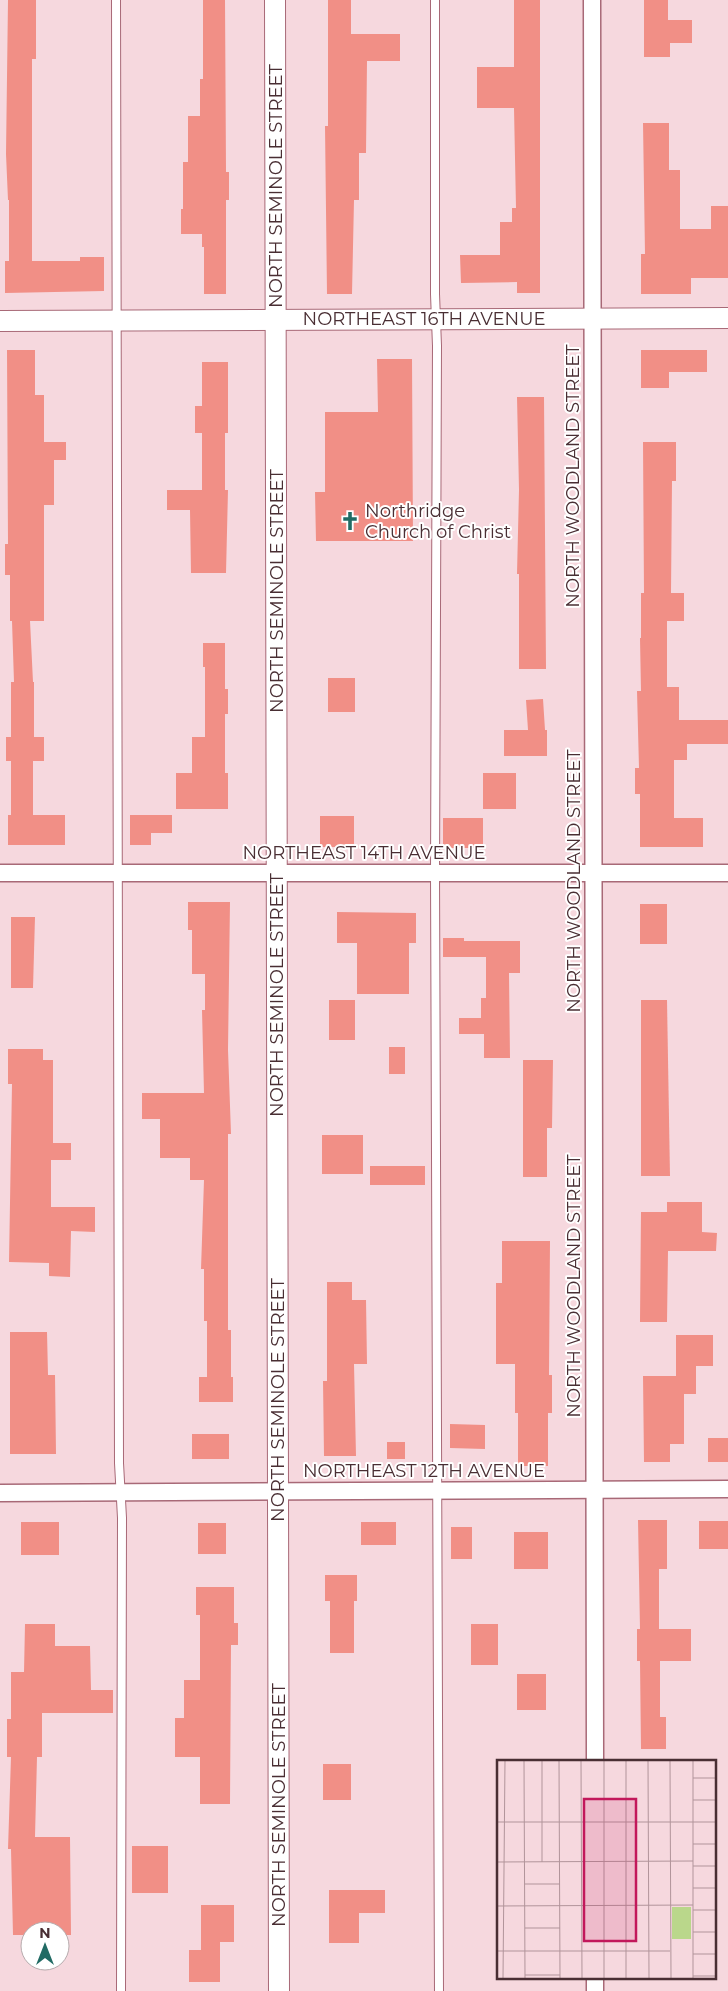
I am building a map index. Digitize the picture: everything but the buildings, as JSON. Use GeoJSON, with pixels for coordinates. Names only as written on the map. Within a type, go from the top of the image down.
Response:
{"type":"FeatureCollection","features":[{"type":"Feature","properties":{"kind":"street","name":"NORTH SEMINOLE STREET"},"geometry":{"type":"LineString","coordinates":[[275,0],[279,1991]]}},
{"type":"Feature","properties":{"kind":"street","name":"NORTH WOODLAND STREET"},"geometry":{"type":"LineString","coordinates":[[592,0],[595,1760]]}},
{"type":"Feature","properties":{"kind":"street","name":"NORTHEAST 16TH AVENUE"},"geometry":{"type":"LineString","coordinates":[[0,321],[116,319],[728,318]]}},
{"type":"Feature","properties":{"kind":"street","name":"NORTHEAST 14TH AVENUE"},"geometry":{"type":"LineString","coordinates":[[0,874],[728,873]]}},
{"type":"Feature","properties":{"kind":"street","name":"NORTHEAST 12TH AVENUE"},"geometry":{"type":"LineString","coordinates":[[0,1493],[728,1489]]}},
{"type":"Feature","properties":{"kind":"street"},"geometry":{"type":"LineString","coordinates":[[595,1978],[595,1991]]}},
{"type":"Feature","properties":{"kind":"lane"},"geometry":{"type":"LineString","coordinates":[[116,0],[121,1991]]}},
{"type":"Feature","properties":{"kind":"lane"},"geometry":{"type":"LineString","coordinates":[[435,0],[435,294],[437,319],[435,872],[439,1991]]}},
{"type":"Feature","properties":{"kind":"place","name":"Northridge Church of Christ"},"geometry":{"type":"Point","coordinates":[350,521]}}]}
